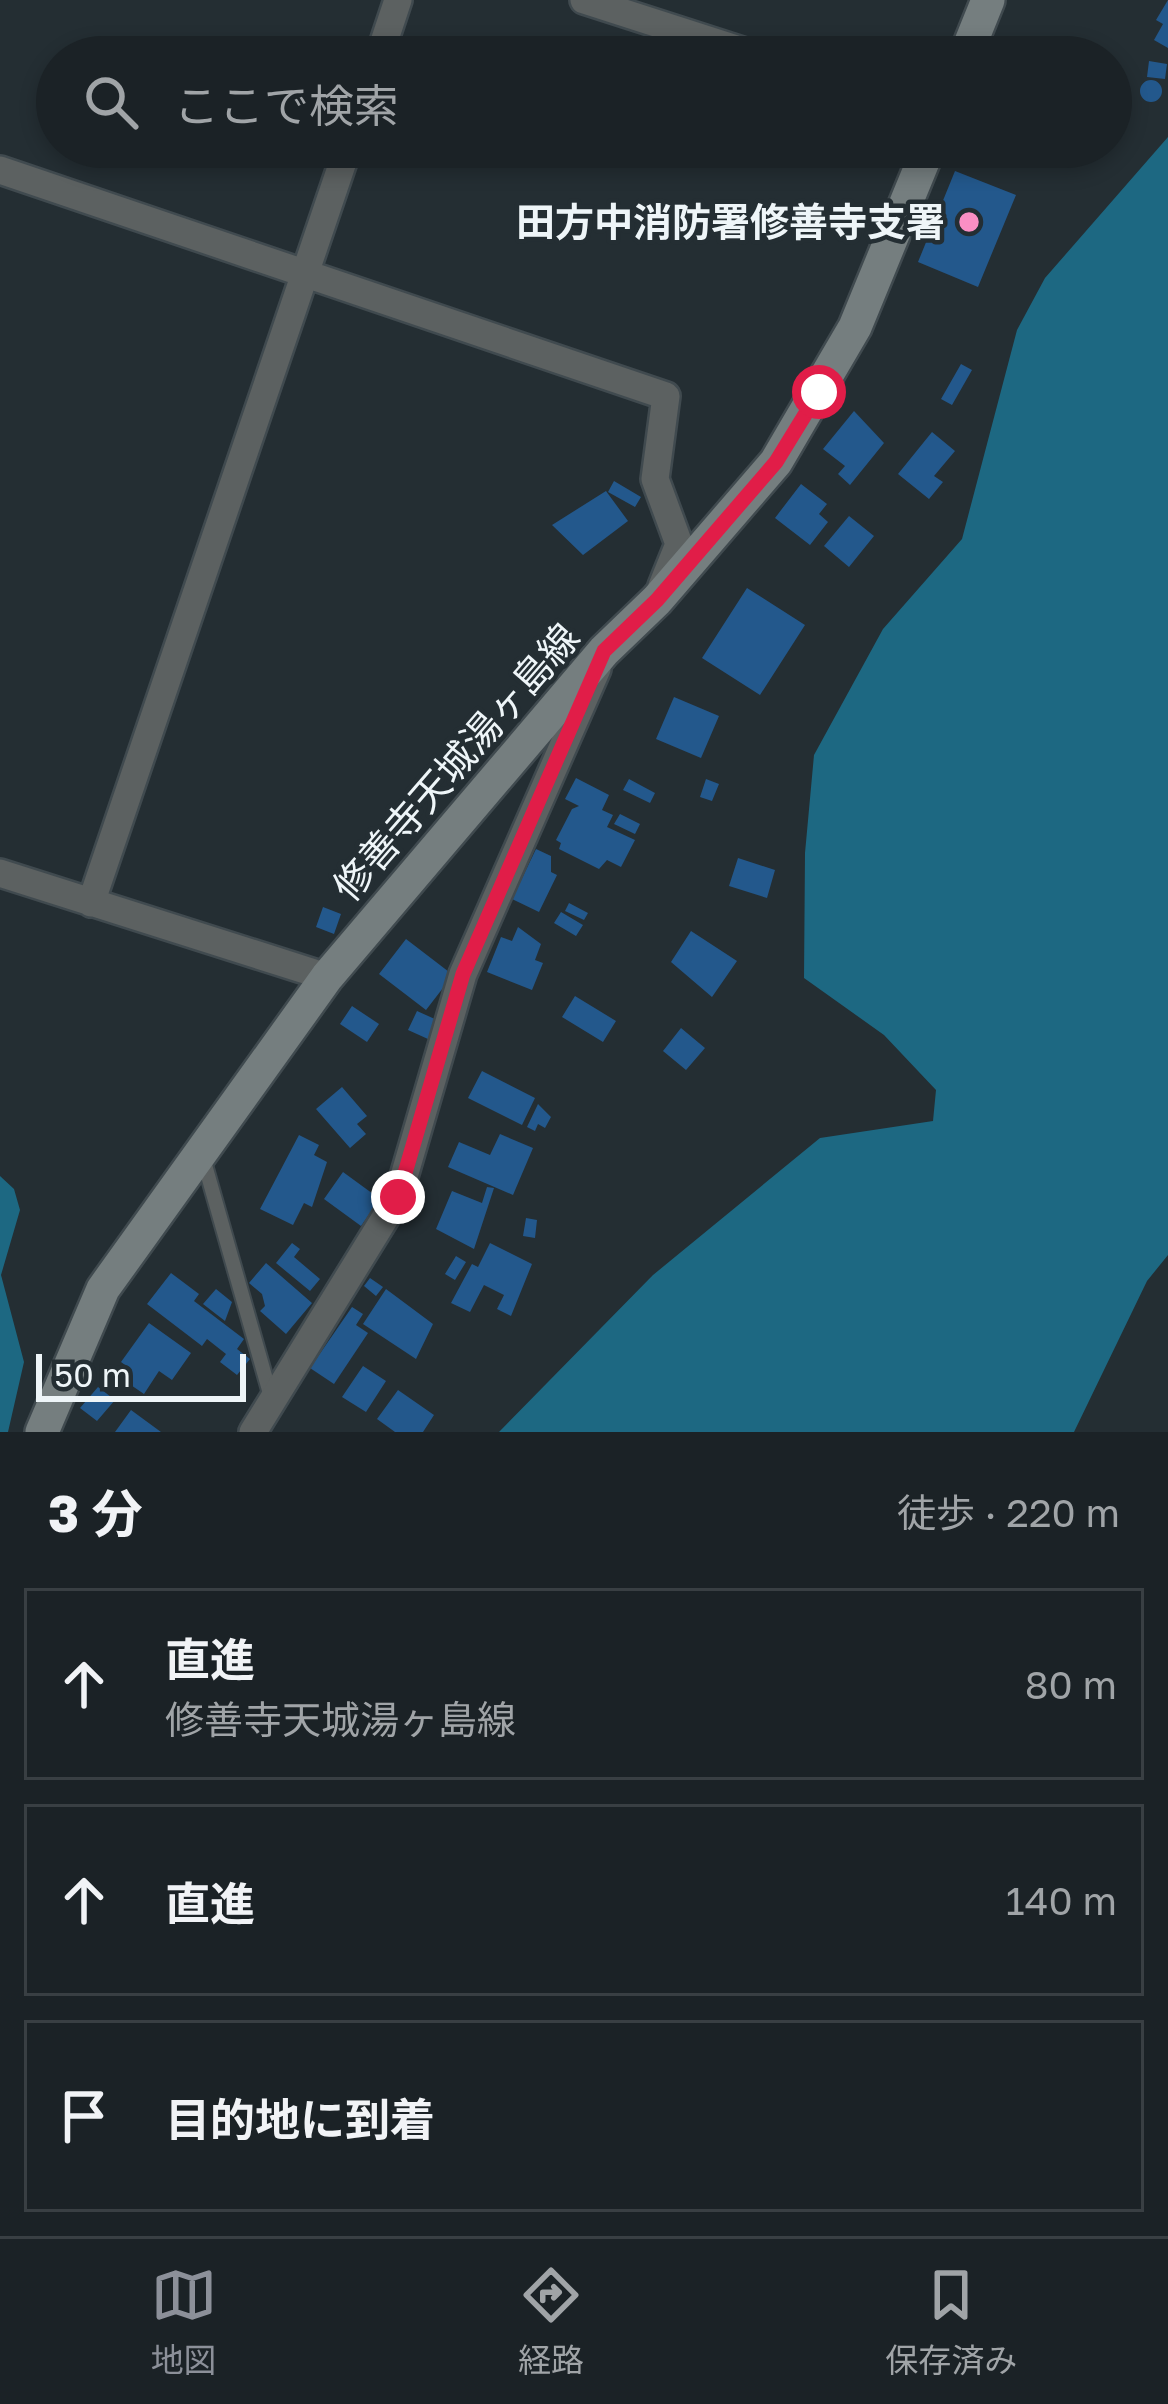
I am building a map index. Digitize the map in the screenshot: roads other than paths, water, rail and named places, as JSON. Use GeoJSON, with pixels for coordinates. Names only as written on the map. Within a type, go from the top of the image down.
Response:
{"type":"FeatureCollection","features":[{"type":"Feature","properties":{"kind":"main road"},"geometry":{"type":"LineString","coordinates":[[973,36],[988,0]]}},
{"type":"Feature","properties":{"kind":"main road","name":"修善寺天城湯ヶ島線"},"geometry":{"type":"LineString","coordinates":[[42,1432],[103,1289],[327,977],[604,651],[657,600],[776,462],[855,327],[919,168]]}},
{"type":"Feature","properties":{"kind":"street"},"geometry":{"type":"LineString","coordinates":[[386,36],[398,0]]}},
{"type":"Feature","properties":{"kind":"street"},"geometry":{"type":"LineString","coordinates":[[584,0],[696,36]]}},
{"type":"Feature","properties":{"kind":"street"},"geometry":{"type":"LineString","coordinates":[[91,903],[341,168]]}},
{"type":"Feature","properties":{"kind":"street"},"geometry":{"type":"LineString","coordinates":[[0,170],[666,396],[655,479],[679,544],[657,600]]}},
{"type":"Feature","properties":{"kind":"street"},"geometry":{"type":"LineString","coordinates":[[253,1432],[398,1197],[463,974],[604,651]]}},
{"type":"Feature","properties":{"kind":"street"},"geometry":{"type":"LineString","coordinates":[[0,873],[327,977]]}},
{"type":"Feature","properties":{"kind":"lane"},"geometry":{"type":"LineString","coordinates":[[200,1148],[273,1400]]}},
{"type":"Feature","properties":{"kind":"place","name":"田方中消防署修善寺支署"},"geometry":{"type":"Point","coordinates":[969,222]}}]}
